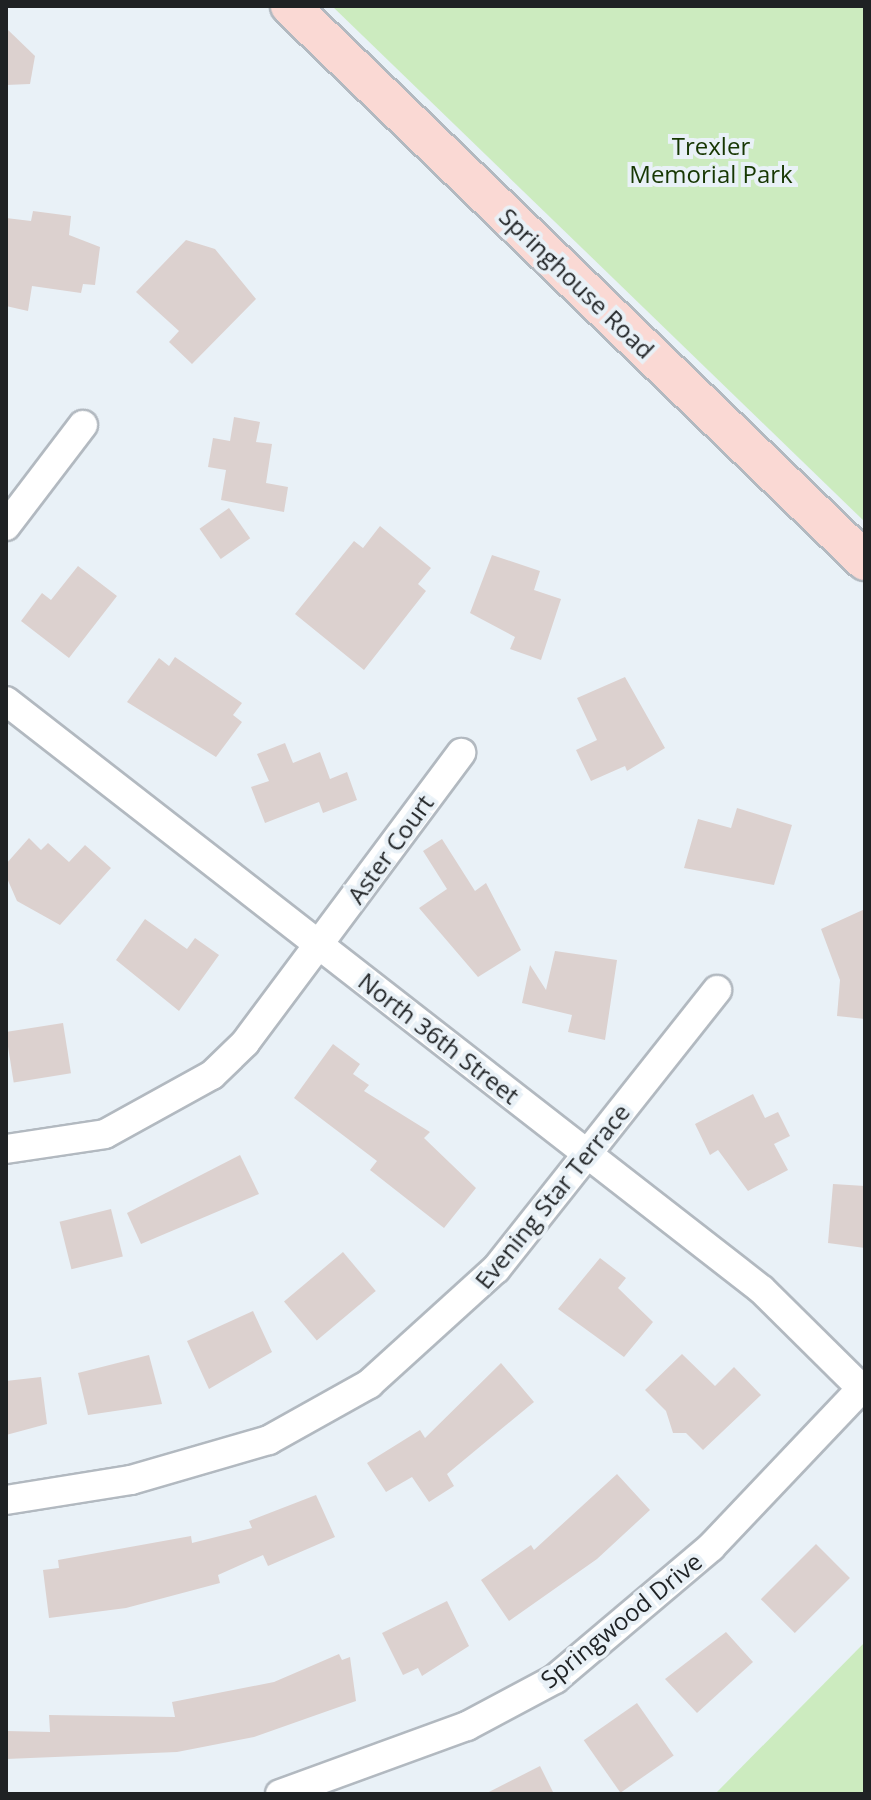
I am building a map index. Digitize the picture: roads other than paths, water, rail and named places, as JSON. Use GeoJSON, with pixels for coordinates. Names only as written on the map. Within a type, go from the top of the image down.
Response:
{"type":"FeatureCollection","features":[{"type":"Feature","properties":{"kind":"street","name":"Springhouse Road"},"geometry":{"type":"LineString","coordinates":[[290,6],[865,561]]}},
{"type":"Feature","properties":{"kind":"street"},"geometry":{"type":"LineString","coordinates":[[6,526],[83,425]]}},
{"type":"Feature","properties":{"kind":"street","name":"North 36th Street"},"geometry":{"type":"LineString","coordinates":[[6,701],[762,1290],[863,1387]]}},
{"type":"Feature","properties":{"kind":"street","name":"Aster Court"},"geometry":{"type":"LineString","coordinates":[[6,1149],[105,1134],[176,1101],[245,1043],[461,753]]}},
{"type":"Feature","properties":{"kind":"street","name":"Evening Star Terrace"},"geometry":{"type":"LineString","coordinates":[[6,1500],[131,1480],[269,1440],[369,1384],[496,1269],[717,990]]}},
{"type":"Feature","properties":{"kind":"street","name":"Springwood Drive"},"geometry":{"type":"LineString","coordinates":[[280,1794],[467,1726],[555,1679],[711,1547],[863,1387]]}},
{"type":"Feature","properties":{"kind":"park label","name":"Trexler Memorial Park"},"geometry":{"type":"Point","coordinates":[711,160]}}]}
